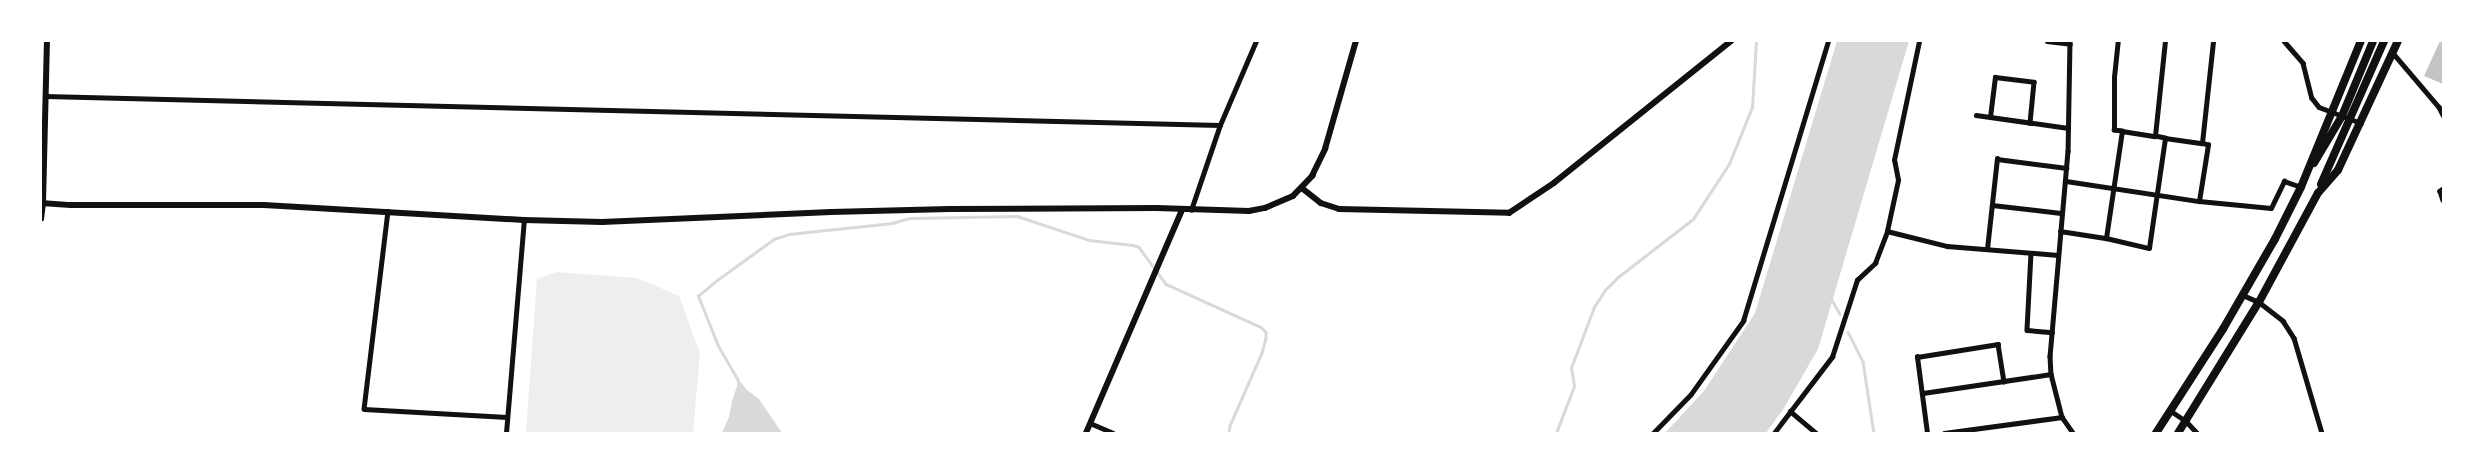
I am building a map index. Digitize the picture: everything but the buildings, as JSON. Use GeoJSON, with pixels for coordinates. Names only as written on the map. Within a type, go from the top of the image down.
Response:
{"type":"FeatureCollection","features":[{"type":"Feature","properties":{"kind":"main road"},"geometry":{"type":"LineString","coordinates":[[2301,187],[2361,41]]}},
{"type":"Feature","properties":{"kind":"main road"},"geometry":{"type":"LineString","coordinates":[[2156,433],[2243,295],[2301,187],[2342,116],[2373,41]]}},
{"type":"Feature","properties":{"kind":"main road"},"geometry":{"type":"LineString","coordinates":[[2178,433],[2259,302],[2318,193],[2384,41]]}},
{"type":"Feature","properties":{"kind":"main road"},"geometry":{"type":"LineString","coordinates":[[2318,193],[2338,170],[2398,41]]}},
{"type":"Feature","properties":{"kind":"street"},"geometry":{"type":"LineString","coordinates":[[41,219],[47,41]]}},
{"type":"Feature","properties":{"kind":"street"},"geometry":{"type":"LineString","coordinates":[[1191,210],[1220,125],[1256,41]]}},
{"type":"Feature","properties":{"kind":"street"},"geometry":{"type":"LineString","coordinates":[[42,203],[153,206],[264,205],[524,220],[602,222],[949,209],[1249,211],[1265,208],[1293,196],[1302,188],[1320,163],[1356,41]]}},
{"type":"Feature","properties":{"kind":"street"},"geometry":{"type":"LineString","coordinates":[[1302,188],[1321,203],[1338,209],[1509,213],[1554,183],[1732,41]]}},
{"type":"Feature","properties":{"kind":"street"},"geometry":{"type":"LineString","coordinates":[[1653,433],[1691,394],[1743,321],[1828,41]]}},
{"type":"Feature","properties":{"kind":"street"},"geometry":{"type":"LineString","coordinates":[[1774,433],[1832,357],[1858,280],[1875,263],[1887,231],[1898,180],[1894,160],[1919,41]]}},
{"type":"Feature","properties":{"kind":"street"},"geometry":{"type":"LineString","coordinates":[[2047,41],[2070,43],[2066,181],[2052,332],[2051,374],[2062,418],[2073,433]]}},
{"type":"Feature","properties":{"kind":"street"},"geometry":{"type":"LineString","coordinates":[[2118,41],[2114,77],[2114,130],[2208,145],[2199,201]]}},
{"type":"Feature","properties":{"kind":"street"},"geometry":{"type":"LineString","coordinates":[[2155,136],[2165,41]]}},
{"type":"Feature","properties":{"kind":"street"},"geometry":{"type":"LineString","coordinates":[[2202,143],[2213,41]]}},
{"type":"Feature","properties":{"kind":"street"},"geometry":{"type":"LineString","coordinates":[[2284,41],[2303,63],[2312,98],[2319,107],[2361,123]]}},
{"type":"Feature","properties":{"kind":"street"},"geometry":{"type":"LineString","coordinates":[[2393,53],[2439,107],[2443,115]]}},
{"type":"Feature","properties":{"kind":"street"},"geometry":{"type":"LineString","coordinates":[[1990,117],[1995,77],[2034,82],[2030,123]]}},
{"type":"Feature","properties":{"kind":"street"},"geometry":{"type":"LineString","coordinates":[[45,96],[1220,125]]}},
{"type":"Feature","properties":{"kind":"street"},"geometry":{"type":"LineString","coordinates":[[1976,116],[2068,128]]}},
{"type":"Feature","properties":{"kind":"street"},"geometry":{"type":"LineString","coordinates":[[2106,238],[2122,131]]}},
{"type":"Feature","properties":{"kind":"street"},"geometry":{"type":"LineString","coordinates":[[2060,232],[2106,238],[2149,248],[2165,138]]}},
{"type":"Feature","properties":{"kind":"street"},"geometry":{"type":"LineString","coordinates":[[1987,249],[1997,159],[2066,168]]}},
{"type":"Feature","properties":{"kind":"street"},"geometry":{"type":"LineString","coordinates":[[2066,181],[2199,201],[2271,208],[2284,182],[2301,187]]}},
{"type":"Feature","properties":{"kind":"street"},"geometry":{"type":"LineString","coordinates":[[2443,189],[2440,191],[2443,200]]}},
{"type":"Feature","properties":{"kind":"street"},"geometry":{"type":"LineString","coordinates":[[1992,205],[2062,213]]}},
{"type":"Feature","properties":{"kind":"street"},"geometry":{"type":"LineString","coordinates":[[1086,433],[1182,210]]}},
{"type":"Feature","properties":{"kind":"street"},"geometry":{"type":"LineString","coordinates":[[388,211],[364,409],[507,417]]}},
{"type":"Feature","properties":{"kind":"street"},"geometry":{"type":"LineString","coordinates":[[506,433],[524,220]]}},
{"type":"Feature","properties":{"kind":"street"},"geometry":{"type":"LineString","coordinates":[[1887,231],[1946,246],[2058,255]]}},
{"type":"Feature","properties":{"kind":"street"},"geometry":{"type":"LineString","coordinates":[[2032,253],[2027,330],[2052,332]]}},
{"type":"Feature","properties":{"kind":"street"},"geometry":{"type":"LineString","coordinates":[[2243,295],[2259,302],[2282,321],[2294,338],[2322,433]]}},
{"type":"Feature","properties":{"kind":"street"},"geometry":{"type":"LineString","coordinates":[[1928,433],[1917,357],[1998,344],[2004,382]]}},
{"type":"Feature","properties":{"kind":"street"},"geometry":{"type":"LineString","coordinates":[[1923,393],[2051,374]]}},
{"type":"Feature","properties":{"kind":"street"},"geometry":{"type":"LineString","coordinates":[[1790,411],[1816,433]]}},
{"type":"Feature","properties":{"kind":"street"},"geometry":{"type":"LineString","coordinates":[[2171,411],[2186,421],[2197,433]]}},
{"type":"Feature","properties":{"kind":"street"},"geometry":{"type":"LineString","coordinates":[[1944,433],[2062,418]]}},
{"type":"Feature","properties":{"kind":"street"},"geometry":{"type":"LineString","coordinates":[[1090,423],[1113,433]]}},
{"type":"Feature","properties":{"kind":"shaded area"},"geometry":{"type":"Polygon","coordinates":[[[1837,41],[1909,41],[1818,349],[1784,408],[1766,433],[1665,433],[1704,391],[1755,313],[1837,41]]]}},
{"type":"Feature","properties":{"kind":"shaded area"},"geometry":{"type":"Polygon","coordinates":[[[556,272],[637,278],[679,296],[700,353],[693,433],[526,433],[537,279],[556,272]]]}},
{"type":"Feature","properties":{"kind":"shaded area"},"geometry":{"type":"Polygon","coordinates":[[[739,380],[747,390],[759,399],[782,433],[722,433],[729,417],[739,380]]]}},
{"type":"Feature","properties":{"kind":"waterway"},"geometry":{"type":"LineString","coordinates":[[1556,433],[1574,386],[1571,368],[1594,307],[1605,290],[1618,277],[1693,219],[1729,164],[1752,107],[1756,41]]}},
{"type":"Feature","properties":{"kind":"waterway"},"geometry":{"type":"LineString","coordinates":[[740,388],[737,379],[718,346],[698,296],[774,239],[789,234],[892,223],[909,218],[1017,216],[1089,240],[1139,247],[1166,284],[1261,327],[1266,332],[1262,353],[1230,426],[1229,433]]}},
{"type":"Feature","properties":{"kind":"waterway"},"geometry":{"type":"LineString","coordinates":[[1831,298],[1840,314]]}},
{"type":"Feature","properties":{"kind":"waterway"},"geometry":{"type":"LineString","coordinates":[[1848,332],[1863,362],[1874,433]]}}]}
